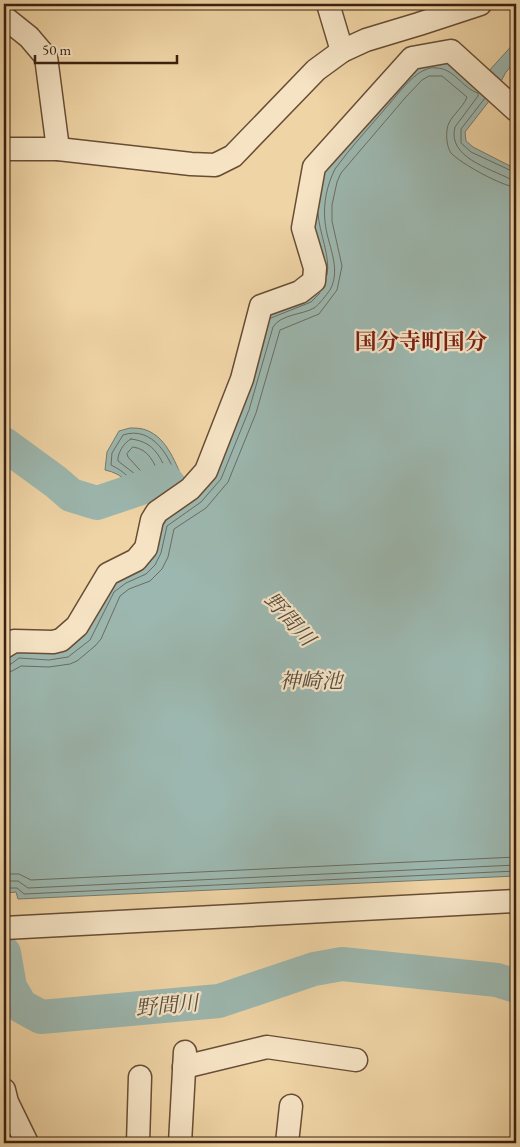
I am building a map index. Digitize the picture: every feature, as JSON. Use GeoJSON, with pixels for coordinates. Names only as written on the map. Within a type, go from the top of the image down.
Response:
{"type":"FeatureCollection","features":[{"type":"Feature","properties":{"kind":"street"},"geometry":{"type":"LineString","coordinates":[[328,4],[342,50]]}},
{"type":"Feature","properties":{"kind":"street"},"geometry":{"type":"LineString","coordinates":[[4,149],[58,149],[215,165],[233,156],[316,70],[342,50],[366,40],[480,4]]}},
{"type":"Feature","properties":{"kind":"street"},"geometry":{"type":"LineString","coordinates":[[4,17],[29,36],[46,57],[58,149]]}},
{"type":"Feature","properties":{"kind":"street"},"geometry":{"type":"LineString","coordinates":[[4,647],[14,641],[53,642],[61,640],[77,626],[108,574],[136,560],[146,548],[152,520],[157,512],[190,489],[206,471],[242,379],[261,306],[300,292],[314,281],[315,268],[303,228],[314,167],[412,58],[451,51],[516,110]]}},
{"type":"Feature","properties":{"kind":"street"},"geometry":{"type":"LineString","coordinates":[[6,928],[516,901]]}},
{"type":"Feature","properties":{"kind":"street"},"geometry":{"type":"LineString","coordinates":[[180,1143],[184,1060],[267,1047],[356,1060]]}},
{"type":"Feature","properties":{"kind":"street"},"geometry":{"type":"LineString","coordinates":[[138,1143],[140,1077]]}},
{"type":"Feature","properties":{"kind":"street"},"geometry":{"type":"LineString","coordinates":[[4,1090],[7,1102],[27,1143]]}},
{"type":"Feature","properties":{"kind":"street"},"geometry":{"type":"LineString","coordinates":[[287,1143],[291,1106]]}},
{"type":"Feature","properties":{"kind":"water","name":"神崎池"},"geometry":{"type":"Polygon","coordinates":[[[516,41],[516,61],[506,72],[493,96],[465,132],[466,141],[473,147],[516,169],[516,876],[18,899],[16,892],[6,893],[4,886],[4,656],[16,647],[49,648],[157,520],[194,494],[267,314],[309,298],[318,245],[314,223],[319,175],[391,85],[436,56],[487,73],[516,41]]]}},
{"type":"Feature","properties":{"kind":"water"},"geometry":{"type":"Polygon","coordinates":[[[130,428],[146,430],[160,439],[170,453],[185,484],[163,500],[140,499],[122,477],[105,470],[107,452],[119,431],[130,428]]]}},
{"type":"Feature","properties":{"kind":"waterway","name":"野間川"},"geometry":{"type":"LineString","coordinates":[[4,444],[71,495],[97,503],[165,480],[174,491]]}},
{"type":"Feature","properties":{"kind":"waterway","name":"野間川"},"geometry":{"type":"LineString","coordinates":[[4,953],[10,987],[21,1006],[41,1017],[219,1001],[314,969],[342,964],[497,980],[516,986]]}},
{"type":"Feature","properties":{"kind":"district","name":"国分寺町国分"},"geometry":{"type":"Point","coordinates":[421,341]}}]}
